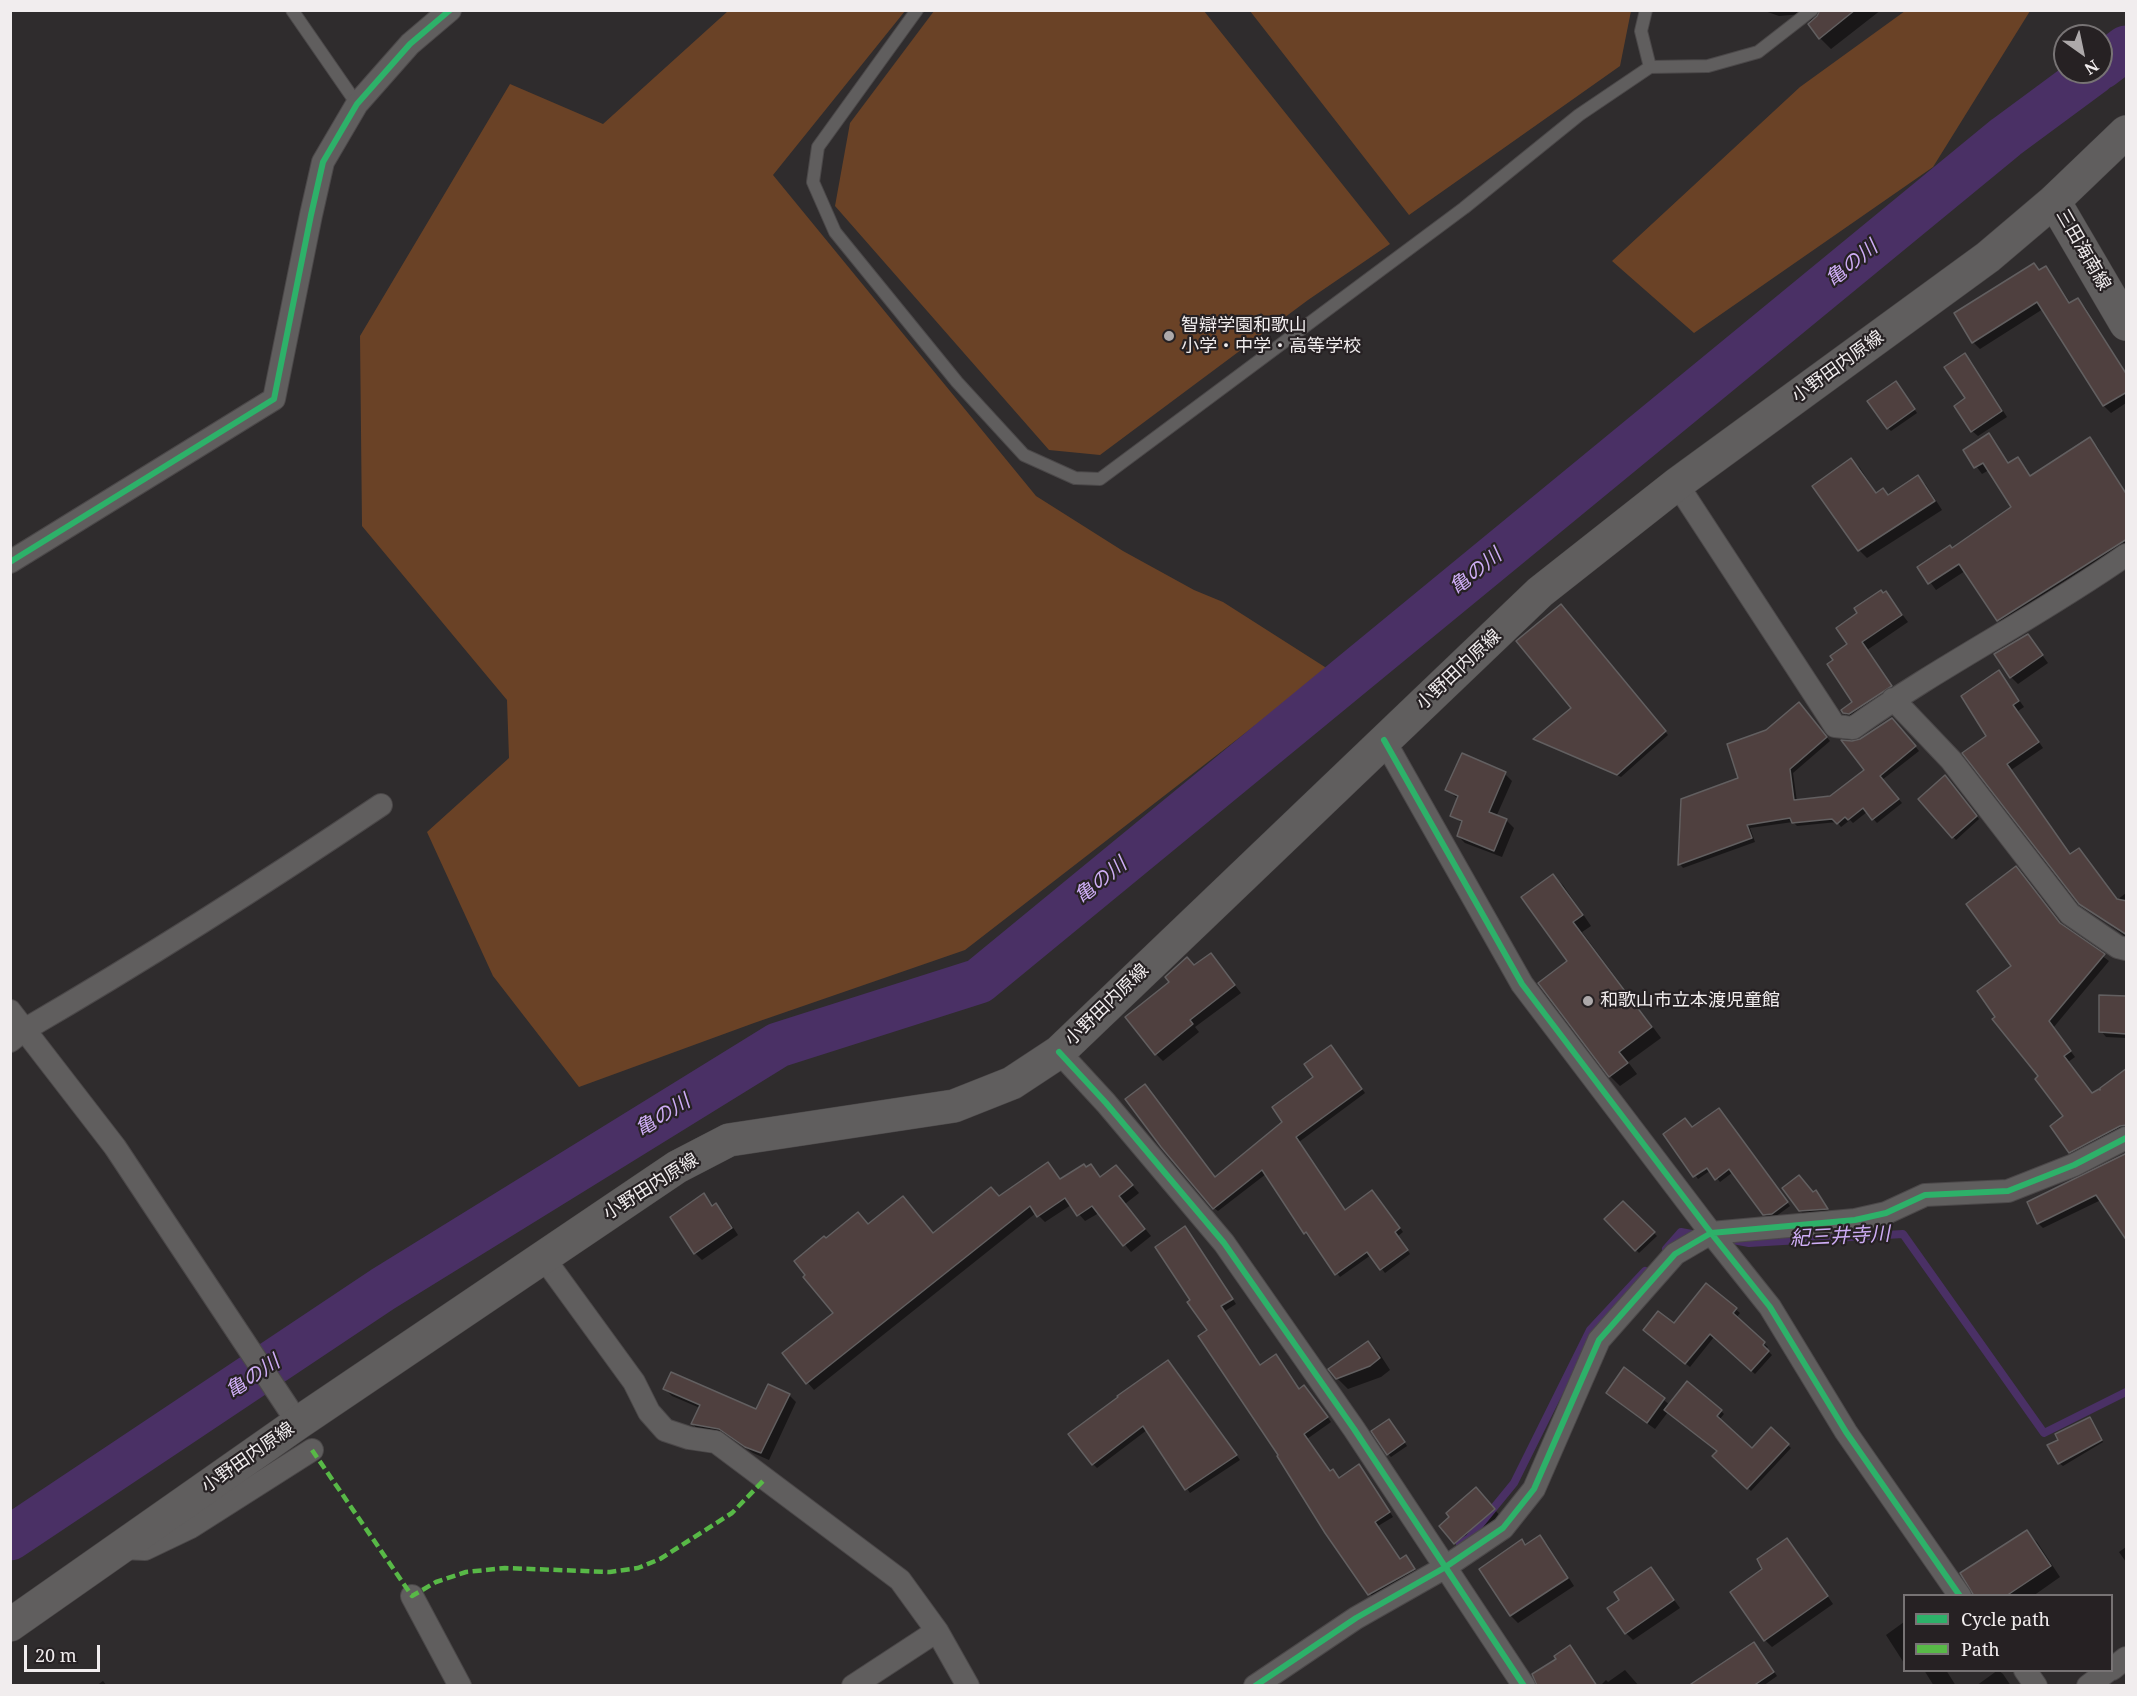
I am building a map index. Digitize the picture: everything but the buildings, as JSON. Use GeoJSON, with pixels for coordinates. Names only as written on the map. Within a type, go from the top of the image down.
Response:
{"type":"FeatureCollection","features":[{"type":"Feature","properties":{"kind":"main road","name":"三田海南線"},"geometry":{"type":"LineString","coordinates":[[2127,132],[2054,201],[2127,324]]}},
{"type":"Feature","properties":{"kind":"main road","name":"小野田内原線"},"geometry":{"type":"LineString","coordinates":[[10,1625],[677,1167],[729,1140],[954,1106],[1012,1083],[1059,1052],[1540,592],[1677,484],[1988,257],[2054,201]]}},
{"type":"Feature","properties":{"kind":"street"},"geometry":{"type":"LineString","coordinates":[[10,562],[274,399],[323,162],[357,104],[410,44],[450,10]]}},
{"type":"Feature","properties":{"kind":"street"},"geometry":{"type":"LineString","coordinates":[[1677,484],[1835,726],[1853,728],[1893,699],[2075,591],[2127,555]]}},
{"type":"Feature","properties":{"kind":"street"},"geometry":{"type":"LineString","coordinates":[[1893,699],[1952,760],[2070,914],[2118,947],[2127,949]]}},
{"type":"Feature","properties":{"kind":"street"},"geometry":{"type":"LineString","coordinates":[[1384,740],[1522,984],[1770,1307],[1846,1432],[1959,1594]]}},
{"type":"Feature","properties":{"kind":"street"},"geometry":{"type":"LineString","coordinates":[[17,1036],[280,873],[381,806]]}},
{"type":"Feature","properties":{"kind":"street"},"geometry":{"type":"LineString","coordinates":[[10,1011],[17,1036],[115,1147],[299,1427]]}},
{"type":"Feature","properties":{"kind":"street"},"geometry":{"type":"LineString","coordinates":[[1059,1052],[1106,1103],[1224,1243],[1354,1429],[1524,1686]]}},
{"type":"Feature","properties":{"kind":"street"},"geometry":{"type":"LineString","coordinates":[[1255,1686],[1356,1618],[1444,1568],[1503,1528],[1534,1489],[1599,1341],[1675,1254],[1711,1233],[1855,1220],[1886,1213],[1924,1196],[2008,1191],[2074,1165],[2127,1138]]}},
{"type":"Feature","properties":{"kind":"street"},"geometry":{"type":"LineString","coordinates":[[543,1257],[634,1382],[649,1412],[665,1430],[689,1438],[716,1442],[900,1580],[936,1631],[968,1686]]}},
{"type":"Feature","properties":{"kind":"street"},"geometry":{"type":"LineString","coordinates":[[412,1596],[460,1686]]}},
{"type":"Feature","properties":{"kind":"street"},"geometry":{"type":"LineString","coordinates":[[853,1686],[936,1631]]}},
{"type":"Feature","properties":{"kind":"street"},"geometry":{"type":"LineString","coordinates":[[2113,1668],[2127,1658]]}},
{"type":"Feature","properties":{"kind":"street"},"geometry":{"type":"LineString","coordinates":[[2026,1672],[2036,1686]]}},
{"type":"Feature","properties":{"kind":"street"},"geometry":{"type":"LineString","coordinates":[[2088,1686],[2107,1672]]}},
{"type":"Feature","properties":{"kind":"lane"},"geometry":{"type":"LineString","coordinates":[[292,10],[357,104]]}},
{"type":"Feature","properties":{"kind":"lane"},"geometry":{"type":"LineString","coordinates":[[917,10],[818,147],[813,182],[835,232],[957,382],[1024,455],[1075,478],[1100,479],[1464,208],[1579,115],[1650,67],[1708,66],[1758,52],[1812,10]]}},
{"type":"Feature","properties":{"kind":"lane"},"geometry":{"type":"LineString","coordinates":[[1646,10],[1641,31],[1650,67]]}},
{"type":"Feature","properties":{"kind":"shaded area"},"geometry":{"type":"Polygon","coordinates":[[[728,11],[905,11],[773,175],[1036,496],[1123,551],[1194,590],[1223,602],[1328,669],[965,950],[579,1087],[493,976],[427,832],[509,758],[507,700],[362,526],[360,336],[510,84],[603,124],[728,11]]]}},
{"type":"Feature","properties":{"kind":"shaded area"},"geometry":{"type":"Polygon","coordinates":[[[934,11],[1204,11],[1390,244],[1308,300],[1100,455],[1049,450],[835,206],[850,123],[934,11]]]}},
{"type":"Feature","properties":{"kind":"shaded area"},"geometry":{"type":"Polygon","coordinates":[[[1250,11],[1631,11],[1620,66],[1409,215],[1250,11]]]}},
{"type":"Feature","properties":{"kind":"shaded area"},"geometry":{"type":"Polygon","coordinates":[[[1905,11],[2030,11],[1933,167],[1694,333],[1612,261],[1800,87],[1905,11]]]}},
{"type":"Feature","properties":{"kind":"waterway","name":"亀の川"},"geometry":{"type":"LineString","coordinates":[[2113,58],[2126,48]]}},
{"type":"Feature","properties":{"kind":"waterway","name":"亀の川"},"geometry":{"type":"LineString","coordinates":[[10,1538],[383,1289],[778,1045],[979,981],[2006,137],[2078,84]]}},
{"type":"Feature","properties":{"kind":"waterway","name":"紀三井寺川"},"geometry":{"type":"LineString","coordinates":[[1666,1249],[1681,1232],[1697,1235]]}},
{"type":"Feature","properties":{"kind":"waterway","name":"紀三井寺川"},"geometry":{"type":"LineString","coordinates":[[1733,1240],[1749,1243],[1903,1234],[2044,1433],[2126,1392]]}},
{"type":"Feature","properties":{"kind":"waterway","name":"紀三井寺川"},"geometry":{"type":"LineString","coordinates":[[1460,1544],[1469,1538],[1514,1483],[1590,1330],[1645,1271]]}},
{"type":"Feature","properties":{"kind":"marked path"},"geometry":{"type":"LineString","coordinates":[[312,1450],[412,1596],[436,1582],[466,1572],[505,1568],[610,1572],[638,1568],[660,1559],[732,1513],[764,1480]]}},
{"type":"Feature","properties":{"kind":"cycle path"},"geometry":{"type":"LineString","coordinates":[[10,562],[274,399],[323,162],[357,104],[410,44],[450,10]]}},
{"type":"Feature","properties":{"kind":"cycle path"},"geometry":{"type":"LineString","coordinates":[[1384,740],[1522,984],[1770,1307],[1846,1432],[1959,1594]]}},
{"type":"Feature","properties":{"kind":"cycle path"},"geometry":{"type":"LineString","coordinates":[[1059,1052],[1106,1103],[1224,1243],[1354,1429],[1524,1686]]}},
{"type":"Feature","properties":{"kind":"cycle path"},"geometry":{"type":"LineString","coordinates":[[1255,1686],[1356,1618],[1444,1568],[1503,1528],[1534,1489],[1599,1340],[1675,1254],[1711,1233],[1855,1220],[1886,1213],[1925,1195],[2008,1191],[2074,1165],[2126,1138]]}},
{"type":"Feature","properties":{"kind":"place","name":"智辯学園和歌山 小学・中学・高等学校"},"geometry":{"type":"Point","coordinates":[1169,336]}},
{"type":"Feature","properties":{"kind":"place","name":"和歌山市立本渡児童館"},"geometry":{"type":"Point","coordinates":[1588,1001]}}]}
